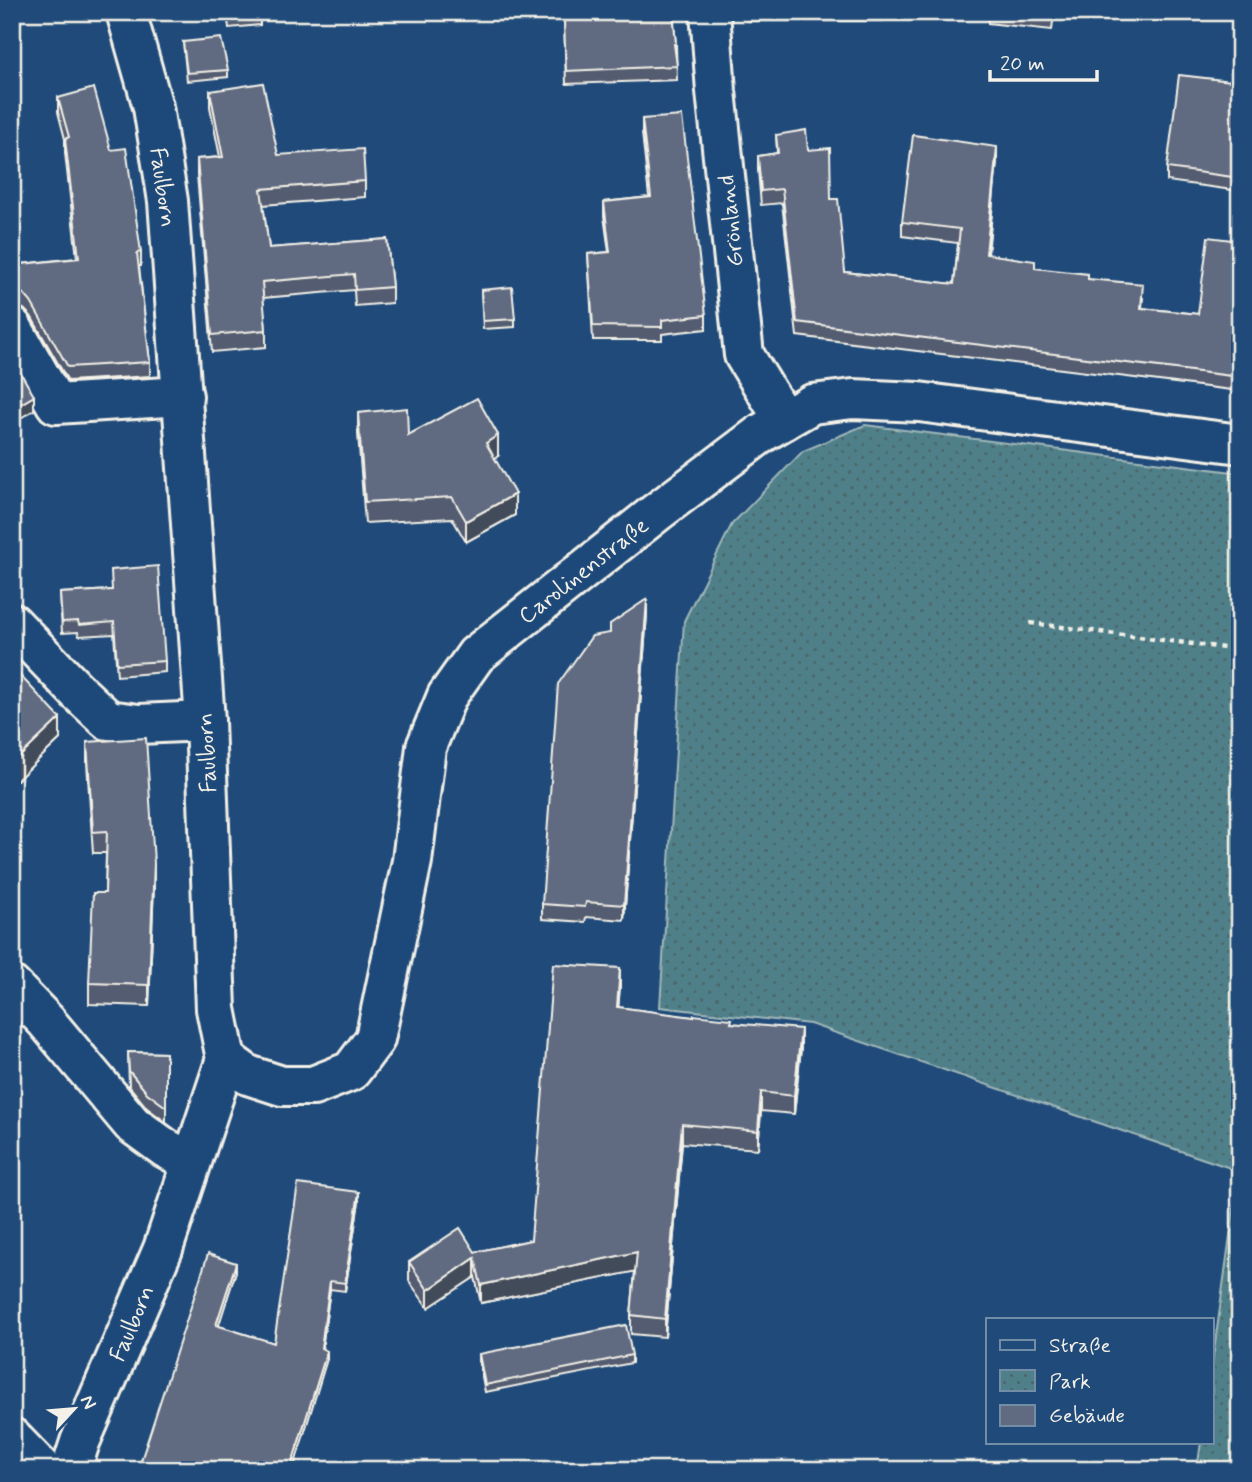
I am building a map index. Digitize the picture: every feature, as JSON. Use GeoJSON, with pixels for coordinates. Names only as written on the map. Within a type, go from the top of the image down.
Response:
{"type":"FeatureCollection","features":[{"type":"Feature","properties":{"kind":"street","name":"Faulborn"},"geometry":{"type":"LineString","coordinates":[[71,1470],[80,1442],[163,1249],[226,1059],[216,1009],[205,722],[168,201],[153,107],[126,12]]}},
{"type":"Feature","properties":{"kind":"street","name":"Grönland"},"geometry":{"type":"LineString","coordinates":[[710,12],[744,355],[783,420]]}},
{"type":"Feature","properties":{"kind":"street"},"geometry":{"type":"LineString","coordinates":[[12,327],[55,404],[183,396]]}},
{"type":"Feature","properties":{"kind":"street","name":"Carolinenstraße"},"geometry":{"type":"LineString","coordinates":[[226,1059],[248,1075],[282,1086],[313,1086],[351,1071],[375,1039],[412,860],[426,747],[447,696],[476,654],[657,512],[783,420],[813,404],[853,398],[919,402],[1240,444]]}},
{"type":"Feature","properties":{"kind":"street"},"geometry":{"type":"LineString","coordinates":[[12,623],[108,720],[139,724],[205,722]]}},
{"type":"Feature","properties":{"kind":"street"},"geometry":{"type":"LineString","coordinates":[[12,986],[46,1021],[132,1124],[165,1148],[191,1162]]}},
{"type":"Feature","properties":{"kind":"street"},"geometry":{"type":"LineString","coordinates":[[12,1438],[43,1470]]}},
{"type":"Feature","properties":{"kind":"path"},"geometry":{"type":"LineString","coordinates":[[1030,623],[1240,650]]}},
{"type":"Feature","properties":{"kind":"green space"},"geometry":{"type":"Polygon","coordinates":[[[747,12],[882,12],[883,21],[748,21],[747,12]]]}},
{"type":"Feature","properties":{"kind":"green space"},"geometry":{"type":"Polygon","coordinates":[[[865,425],[1240,473],[1240,1470],[1197,1470],[1201,1444],[1214,1444],[1214,1351],[1239,1171],[810,1024],[660,1007],[684,621],[732,524],[803,451],[865,425]]]}},
{"type":"Feature","properties":{"kind":"building"},"geometry":{"type":"Polygon","coordinates":[[[228,12],[260,12],[260,17],[229,20],[228,12]]]}},
{"type":"Feature","properties":{"kind":"building"},"geometry":{"type":"Polygon","coordinates":[[[589,12],[673,12],[677,66],[566,71],[564,20],[589,18],[589,12]]]}},
{"type":"Feature","properties":{"kind":"building"},"geometry":{"type":"Polygon","coordinates":[[[1025,12],[1053,12],[1052,15],[1025,12]]]}},
{"type":"Feature","properties":{"kind":"building"},"geometry":{"type":"Polygon","coordinates":[[[221,38],[228,70],[187,73],[183,42],[221,38]]]}},
{"type":"Feature","properties":{"kind":"building"},"geometry":{"type":"Polygon","coordinates":[[[1179,75],[1240,82],[1240,178],[1167,168],[1179,75]]]}},
{"type":"Feature","properties":{"kind":"building"},"geometry":{"type":"Polygon","coordinates":[[[263,83],[278,155],[363,149],[365,181],[261,189],[269,248],[387,239],[392,287],[355,290],[354,274],[262,282],[266,330],[212,335],[197,159],[223,157],[210,91],[263,83]]]}},
{"type":"Feature","properties":{"kind":"building"},"geometry":{"type":"Polygon","coordinates":[[[94,88],[111,150],[126,148],[141,252],[137,253],[150,362],[68,367],[31,302],[24,294],[16,292],[12,285],[12,265],[79,258],[65,139],[69,137],[58,98],[94,88]]]}},
{"type":"Feature","properties":{"kind":"building"},"geometry":{"type":"Polygon","coordinates":[[[682,116],[706,315],[662,320],[662,327],[593,326],[588,254],[610,252],[604,202],[651,197],[642,119],[682,116]]]}},
{"type":"Feature","properties":{"kind":"building"},"geometry":{"type":"Polygon","coordinates":[[[806,130],[808,150],[830,148],[831,199],[838,199],[845,272],[954,284],[960,229],[902,222],[913,135],[997,147],[986,254],[1035,261],[1035,268],[1088,274],[1088,279],[1143,284],[1141,308],[1198,314],[1208,237],[1240,241],[1240,377],[797,322],[782,189],[761,191],[758,156],[778,153],[776,135],[806,130]]]}},
{"type":"Feature","properties":{"kind":"building"},"geometry":{"type":"Polygon","coordinates":[[[512,287],[515,319],[483,321],[481,290],[512,287]]]}},
{"type":"Feature","properties":{"kind":"building"},"geometry":{"type":"Polygon","coordinates":[[[12,358],[34,396],[12,409],[12,358]]]}},
{"type":"Feature","properties":{"kind":"building"},"geometry":{"type":"Polygon","coordinates":[[[477,398],[498,435],[486,443],[515,494],[466,521],[452,497],[365,502],[358,413],[407,408],[408,435],[477,398]]]}},
{"type":"Feature","properties":{"kind":"building"},"geometry":{"type":"Polygon","coordinates":[[[158,566],[165,661],[117,664],[114,622],[79,625],[78,621],[62,622],[60,593],[112,590],[111,570],[158,566]]]}},
{"type":"Feature","properties":{"kind":"building"},"geometry":{"type":"Polygon","coordinates":[[[647,599],[624,905],[586,902],[585,907],[542,904],[558,684],[592,636],[610,633],[610,624],[647,599]]]}},
{"type":"Feature","properties":{"kind":"building"},"geometry":{"type":"Polygon","coordinates":[[[12,667],[60,718],[15,761],[12,758],[12,667]]]}},
{"type":"Feature","properties":{"kind":"building"},"geometry":{"type":"Polygon","coordinates":[[[146,738],[154,863],[149,985],[89,983],[93,893],[105,893],[107,831],[93,832],[87,742],[146,738]]]}},
{"type":"Feature","properties":{"kind":"building"},"geometry":{"type":"Polygon","coordinates":[[[553,964],[620,968],[617,1007],[732,1019],[731,1023],[801,1029],[794,1096],[761,1092],[758,1131],[682,1124],[665,1319],[631,1315],[637,1252],[481,1285],[475,1258],[428,1290],[409,1262],[460,1228],[475,1252],[531,1240],[553,964]]]}},
{"type":"Feature","properties":{"kind":"building"},"geometry":{"type":"Polygon","coordinates":[[[128,1052],[166,1053],[166,1107],[147,1093],[129,1071],[128,1052]]]}},
{"type":"Feature","properties":{"kind":"building"},"geometry":{"type":"Polygon","coordinates":[[[298,1184],[359,1192],[345,1283],[330,1281],[321,1348],[327,1351],[290,1470],[138,1470],[208,1254],[236,1263],[216,1325],[274,1343],[298,1184]]]}},
{"type":"Feature","properties":{"kind":"building"},"geometry":{"type":"Polygon","coordinates":[[[626,1325],[632,1355],[485,1385],[479,1354],[626,1325]]]}}]}
